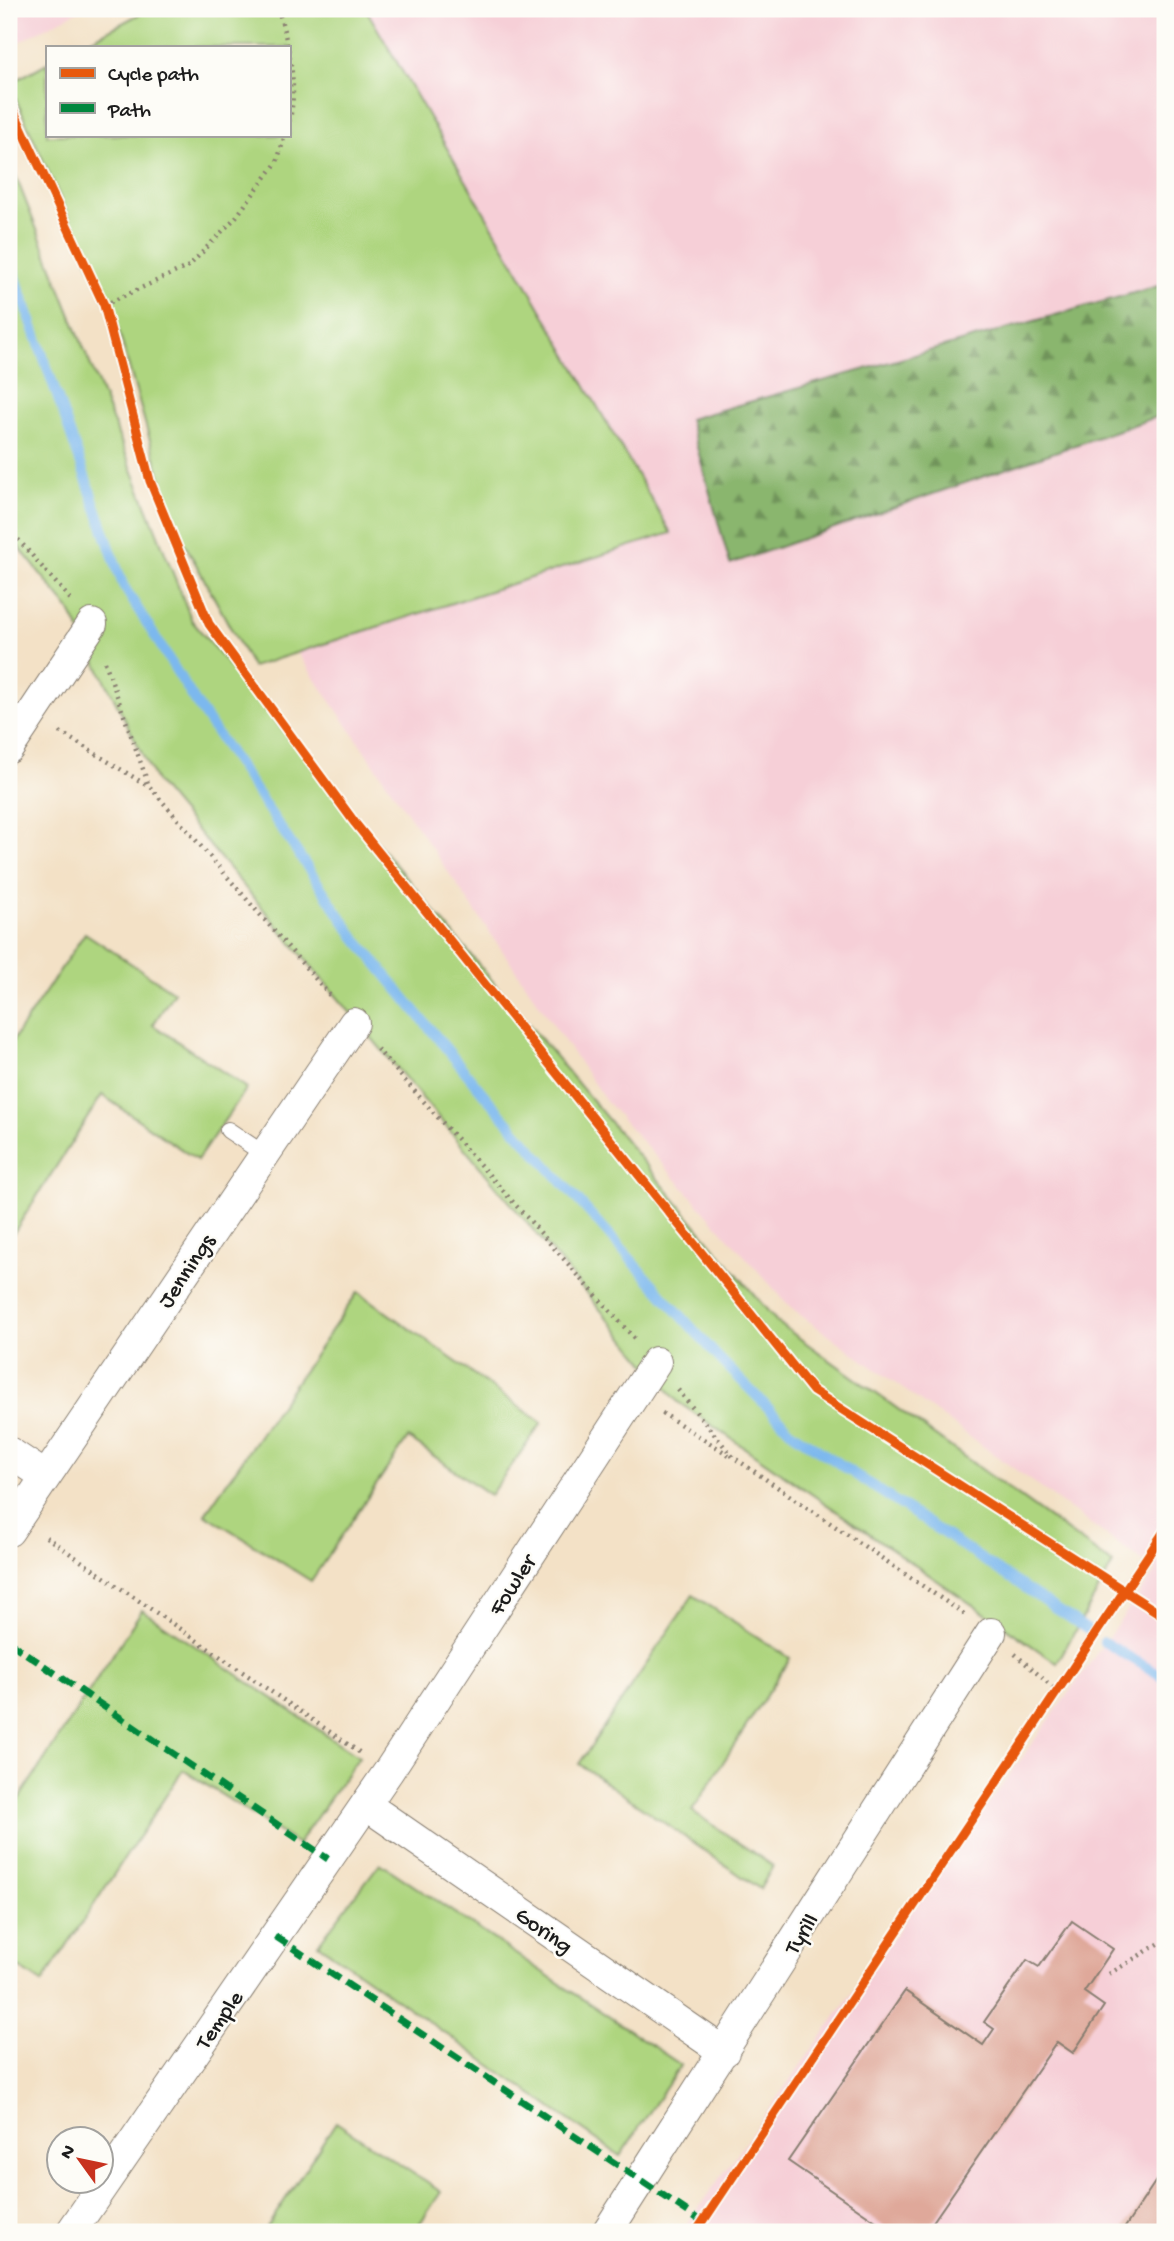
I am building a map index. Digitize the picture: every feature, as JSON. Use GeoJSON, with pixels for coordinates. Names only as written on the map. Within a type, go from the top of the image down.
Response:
{"type":"FeatureCollection","features":[{"type":"Feature","properties":{"kind":"street"},"geometry":{"type":"LineString","coordinates":[[9,748],[92,624]]}},
{"type":"Feature","properties":{"kind":"street","name":"Jennings"},"geometry":{"type":"LineString","coordinates":[[13,1524],[354,1023]]}},
{"type":"Feature","properties":{"kind":"street","name":"Fowler"},"geometry":{"type":"LineString","coordinates":[[366,1805],[656,1362]]}},
{"type":"Feature","properties":{"kind":"street"},"geometry":{"type":"LineString","coordinates":[[9,1452],[45,1476]]}},
{"type":"Feature","properties":{"kind":"street","name":"Tyrill"},"geometry":{"type":"LineString","coordinates":[[607,2232],[991,1633]]}},
{"type":"Feature","properties":{"kind":"street","name":"Goring"},"geometry":{"type":"LineString","coordinates":[[366,1805],[724,2052]]}},
{"type":"Feature","properties":{"kind":"street","name":"Temple"},"geometry":{"type":"LineString","coordinates":[[71,2232],[366,1805]]}},
{"type":"Feature","properties":{"kind":"lane"},"geometry":{"type":"LineString","coordinates":[[228,1130],[264,1154]]}},
{"type":"Feature","properties":{"kind":"path"},"geometry":{"type":"LineString","coordinates":[[278,9],[289,46]]}},
{"type":"Feature","properties":{"kind":"path"},"geometry":{"type":"LineString","coordinates":[[290,49],[290,118]]}},
{"type":"Feature","properties":{"kind":"path"},"geometry":{"type":"LineString","coordinates":[[104,305],[189,266],[236,217],[277,162],[285,136]]}},
{"type":"Feature","properties":{"kind":"path"},"geometry":{"type":"LineString","coordinates":[[98,293],[107,318]]}},
{"type":"Feature","properties":{"kind":"path"},"geometry":{"type":"LineString","coordinates":[[9,529],[92,624],[149,786]]}},
{"type":"Feature","properties":{"kind":"path"},"geometry":{"type":"LineString","coordinates":[[31,715],[149,786],[354,1023],[656,1362],[733,1457]]}},
{"type":"Feature","properties":{"kind":"path"},"geometry":{"type":"LineString","coordinates":[[634,1395],[733,1457],[991,1633],[1056,1690]]}},
{"type":"Feature","properties":{"kind":"path"},"geometry":{"type":"LineString","coordinates":[[13,1524],[388,1772]]}},
{"type":"Feature","properties":{"kind":"path"},"geometry":{"type":"LineString","coordinates":[[1048,1702],[1063,1679]]}},
{"type":"Feature","properties":{"kind":"path"},"geometry":{"type":"LineString","coordinates":[[1109,1974],[1165,1940]]}},
{"type":"Feature","properties":{"kind":"shaded area"},"geometry":{"type":"Polygon","coordinates":[[[9,9],[82,9],[9,47],[9,9]]]}},
{"type":"Feature","properties":{"kind":"shaded area"},"geometry":{"type":"Polygon","coordinates":[[[165,9],[1165,9],[1165,2232],[681,2232],[1156,1571],[792,1309],[605,1100],[226,549],[28,99],[46,136],[290,136],[290,46],[165,9]]]}},
{"type":"Feature","properties":{"kind":"green space"},"geometry":{"type":"Polygon","coordinates":[[[149,9],[366,9],[671,533],[252,667],[174,524],[117,325],[9,84],[46,64],[46,136],[290,136],[290,46],[79,46],[149,9]]]}},
{"type":"Feature","properties":{"kind":"green space"},"geometry":{"type":"Polygon","coordinates":[[[9,159],[192,621],[777,1322],[1113,1564],[1057,1663],[678,1402],[157,783],[69,609],[9,535],[9,159]]]}},
{"type":"Feature","properties":{"kind":"green space"},"geometry":{"type":"Polygon","coordinates":[[[1165,284],[1165,414],[730,564],[689,419],[1165,284]]]}},
{"type":"Feature","properties":{"kind":"green space"},"geometry":{"type":"Polygon","coordinates":[[[85,933],[174,992],[153,1025],[247,1088],[197,1160],[102,1095],[9,1240],[9,1046],[85,933]]]}},
{"type":"Feature","properties":{"kind":"green space"},"geometry":{"type":"Polygon","coordinates":[[[358,1292],[542,1423],[490,1495],[408,1438],[311,1581],[205,1514],[358,1292]]]}},
{"type":"Feature","properties":{"kind":"green space"},"geometry":{"type":"Polygon","coordinates":[[[693,1595],[790,1658],[692,1811],[773,1866],[760,1889],[579,1764],[693,1595]]]}},
{"type":"Feature","properties":{"kind":"green space"},"geometry":{"type":"Polygon","coordinates":[[[142,1610],[359,1757],[298,1844],[183,1770],[42,1983],[9,1961],[9,1814],[142,1610]]]}},
{"type":"Feature","properties":{"kind":"green space"},"geometry":{"type":"Polygon","coordinates":[[[380,1863],[681,2065],[620,2156],[318,1944],[380,1863]]]}},
{"type":"Feature","properties":{"kind":"green space"},"geometry":{"type":"Polygon","coordinates":[[[336,2122],[441,2192],[414,2232],[264,2232],[336,2122]]]}},
{"type":"Feature","properties":{"kind":"building"},"geometry":{"type":"Polygon","coordinates":[[[1072,1921],[1113,1949],[1084,1992],[1104,2006],[1073,2053],[1057,2042],[926,2232],[892,2232],[788,2161],[905,1991],[983,2045],[994,2029],[984,2022],[1027,1960],[1039,1967],[1072,1921]]]}},
{"type":"Feature","properties":{"kind":"building"},"geometry":{"type":"Polygon","coordinates":[[[1165,2167],[1165,2232],[1122,2232],[1165,2167]]]}},
{"type":"Feature","properties":{"kind":"waterway"},"geometry":{"type":"LineString","coordinates":[[9,258],[123,585],[198,706],[354,936],[486,1097],[718,1357],[793,1433],[1088,1630]]}},
{"type":"Feature","properties":{"kind":"waterway"},"geometry":{"type":"LineString","coordinates":[[1104,1642],[1165,1678]]}},
{"type":"Feature","properties":{"kind":"marked path"},"geometry":{"type":"LineString","coordinates":[[9,1642],[328,1859]]}},
{"type":"Feature","properties":{"kind":"marked path"},"geometry":{"type":"LineString","coordinates":[[275,1936],[703,2222]]}},
{"type":"Feature","properties":{"kind":"cycle path"},"geometry":{"type":"LineString","coordinates":[[9,101],[104,305],[150,481],[209,624],[355,823],[813,1391],[1165,1617]]}},
{"type":"Feature","properties":{"kind":"cycle path"},"geometry":{"type":"LineString","coordinates":[[696,2232],[1165,1530]]}}]}
